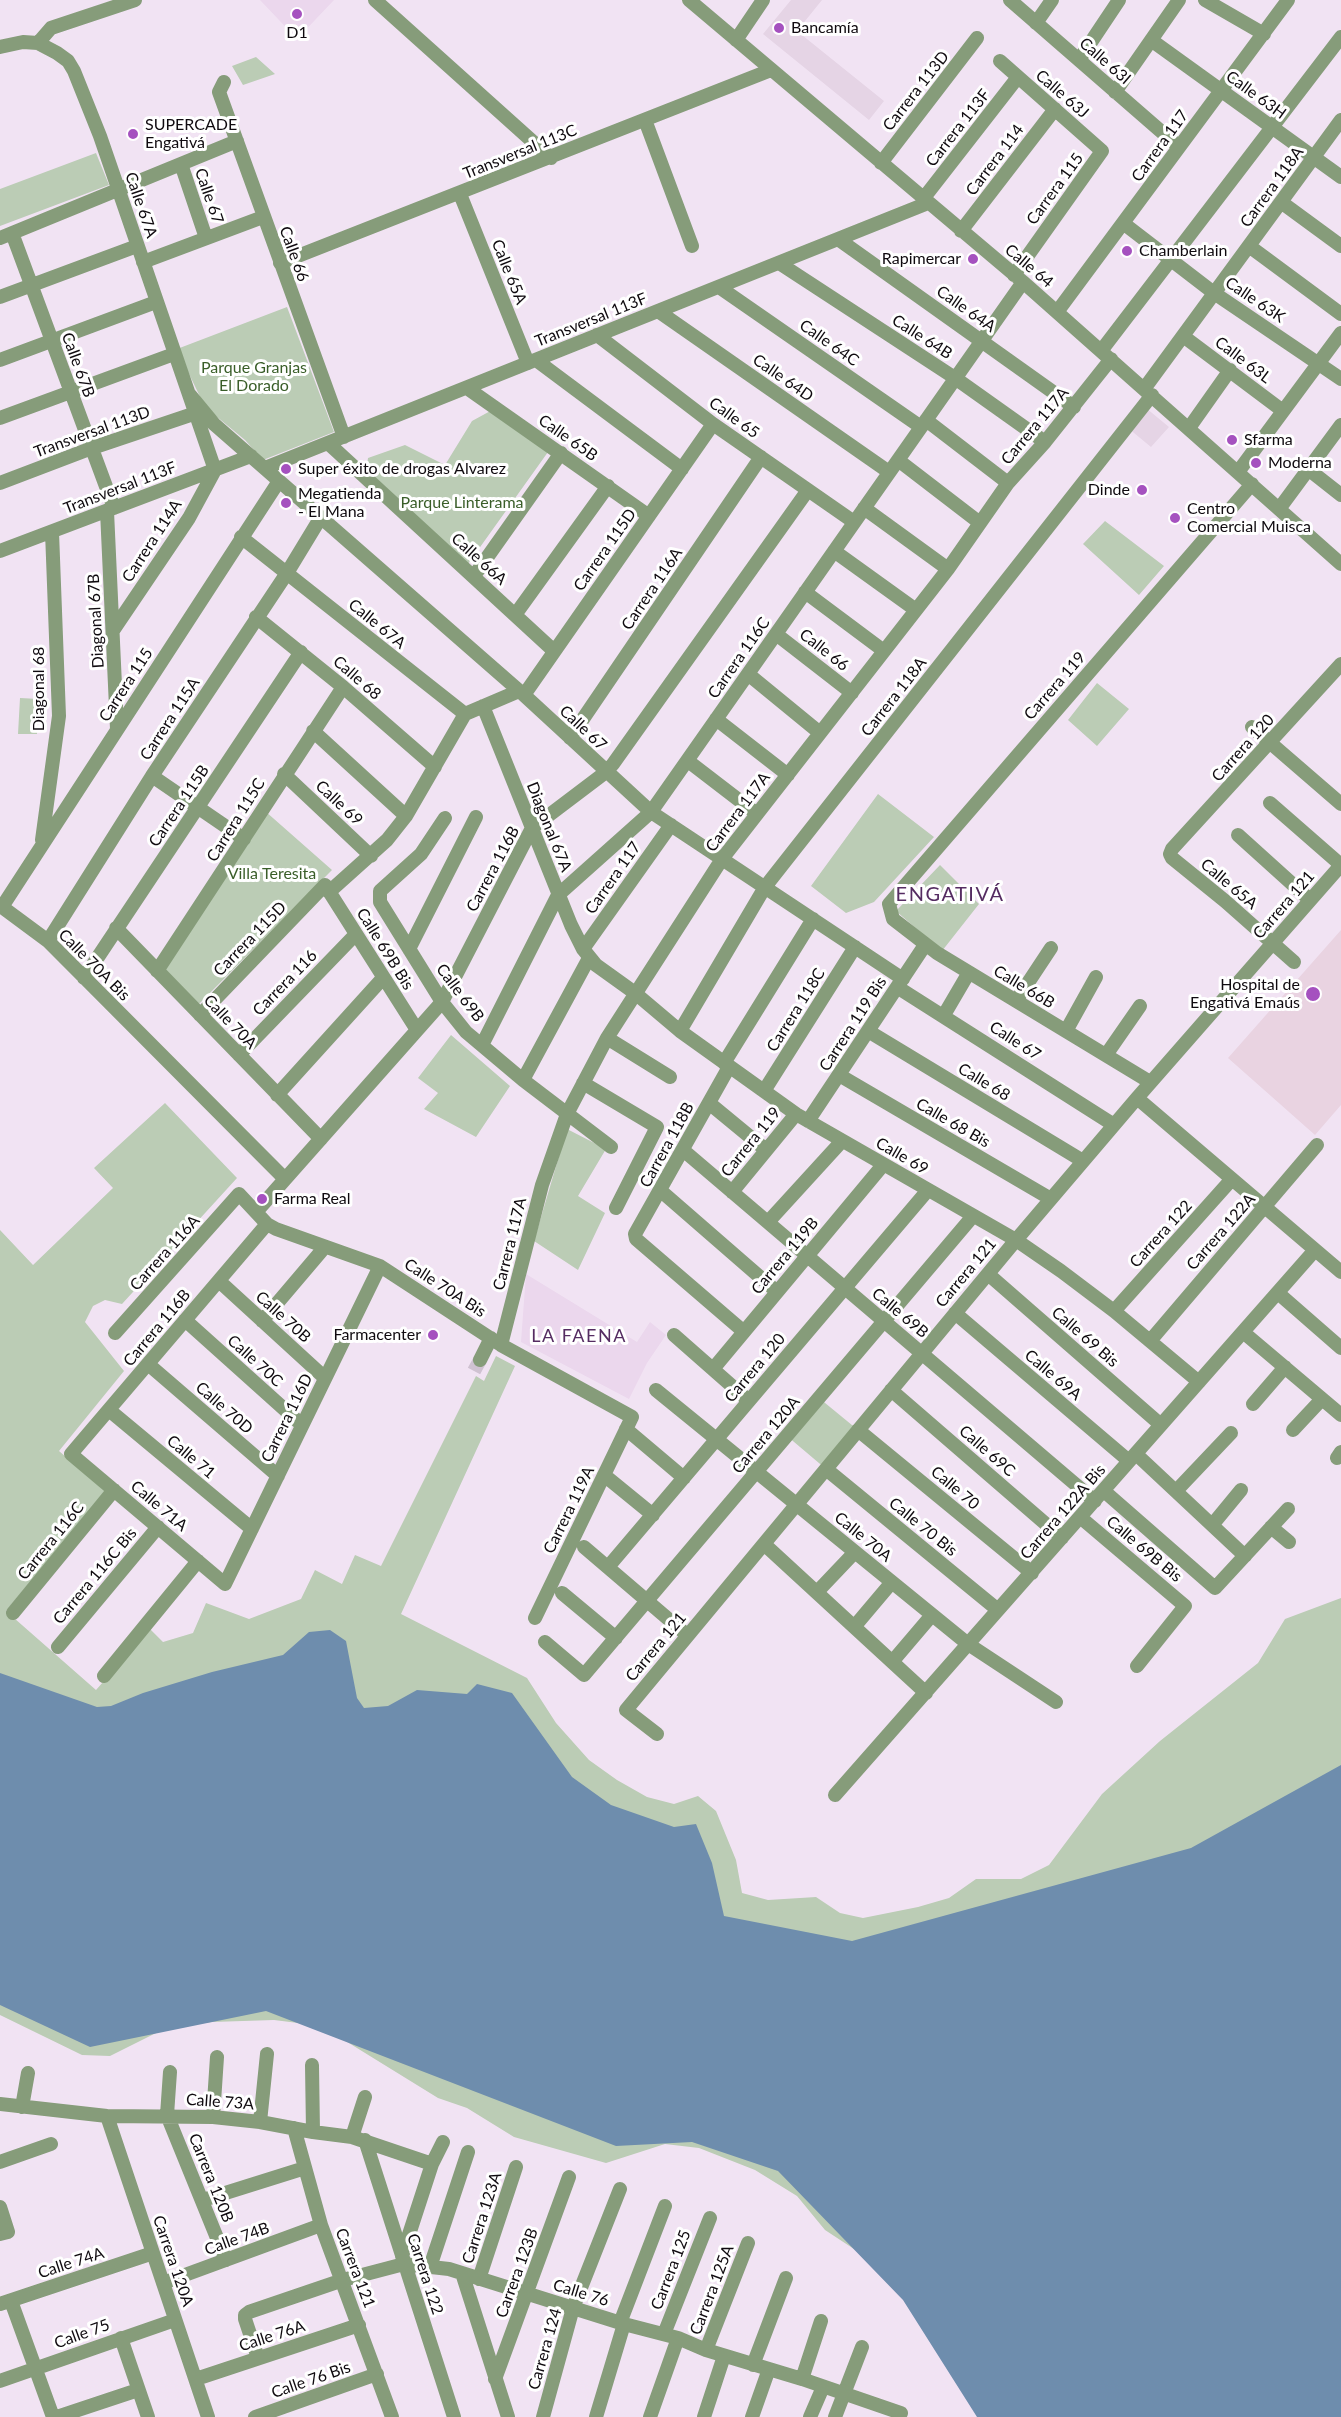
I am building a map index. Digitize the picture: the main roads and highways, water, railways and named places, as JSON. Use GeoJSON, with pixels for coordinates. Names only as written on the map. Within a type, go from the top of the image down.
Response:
{"type":"FeatureCollection","features":[{"type":"Feature","properties":{"kind":"water"},"geometry":{"type":"Polygon","coordinates":[[[330,1630],[346,1641],[357,1698],[364,1708],[388,1706],[417,1690],[467,1694],[477,1684],[512,1693],[572,1777],[611,1805],[674,1827],[696,1824],[712,1863],[724,1916],[852,1941],[1191,1848],[1341,1765],[1341,2417],[977,2417],[903,2300],[778,2171],[692,2142],[616,2146],[266,2011],[90,2047],[0,2005],[0,1673],[97,1707],[111,1706],[143,1693],[212,1672],[283,1655],[309,1632],[330,1630]]]}},
{"type":"Feature","properties":{"kind":"tunnel"},"geometry":{"type":"LineString","coordinates":[[474,1371],[480,1360]]}},
{"type":"Feature","properties":{"kind":"place","name":"D1"},"geometry":{"type":"Point","coordinates":[297,14]}},
{"type":"Feature","properties":{"kind":"place","name":"Bancamía"},"geometry":{"type":"Point","coordinates":[779,28]}},
{"type":"Feature","properties":{"kind":"place","name":"SUPERCADE Engativá"},"geometry":{"type":"Point","coordinates":[133,134]}},
{"type":"Feature","properties":{"kind":"place","name":"Chamberlain"},"geometry":{"type":"Point","coordinates":[1127,251]}},
{"type":"Feature","properties":{"kind":"place","name":"Rapimercar"},"geometry":{"type":"Point","coordinates":[973,259]}},
{"type":"Feature","properties":{"kind":"place","name":"Sfarma"},"geometry":{"type":"Point","coordinates":[1232,440]}},
{"type":"Feature","properties":{"kind":"place","name":"Moderna"},"geometry":{"type":"Point","coordinates":[1256,463]}},
{"type":"Feature","properties":{"kind":"place","name":"Super éxito de drogas Alvarez"},"geometry":{"type":"Point","coordinates":[286,469]}},
{"type":"Feature","properties":{"kind":"place","name":"Dinde"},"geometry":{"type":"Point","coordinates":[1142,490]}},
{"type":"Feature","properties":{"kind":"place","name":"Megatienda - El Mana"},"geometry":{"type":"Point","coordinates":[286,503]}},
{"type":"Feature","properties":{"kind":"place","name":"Centro Comercial Muisca"},"geometry":{"type":"Point","coordinates":[1175,518]}},
{"type":"Feature","properties":{"kind":"place","name":"Hospital de Engativá Emaús"},"geometry":{"type":"Point","coordinates":[1313,994]}},
{"type":"Feature","properties":{"kind":"place","name":"Farma Real"},"geometry":{"type":"Point","coordinates":[262,1199]}},
{"type":"Feature","properties":{"kind":"place","name":"Farmacenter"},"geometry":{"type":"Point","coordinates":[433,1335]}},
{"type":"Feature","properties":{"kind":"district","name":"ENGATIVÁ"},"geometry":{"type":"Point","coordinates":[950,895]}},
{"type":"Feature","properties":{"kind":"district","name":"LA FAENA"},"geometry":{"type":"Point","coordinates":[579,1336]}},
{"type":"Feature","properties":{"kind":"park label","name":"Parque Granjas El Dorado"},"geometry":{"type":"Point","coordinates":[254,377]}},
{"type":"Feature","properties":{"kind":"park label","name":"Parque Linterama"},"geometry":{"type":"Point","coordinates":[462,503]}},
{"type":"Feature","properties":{"kind":"park label","name":"Villa Teresita"},"geometry":{"type":"Point","coordinates":[272,874]}}]}
